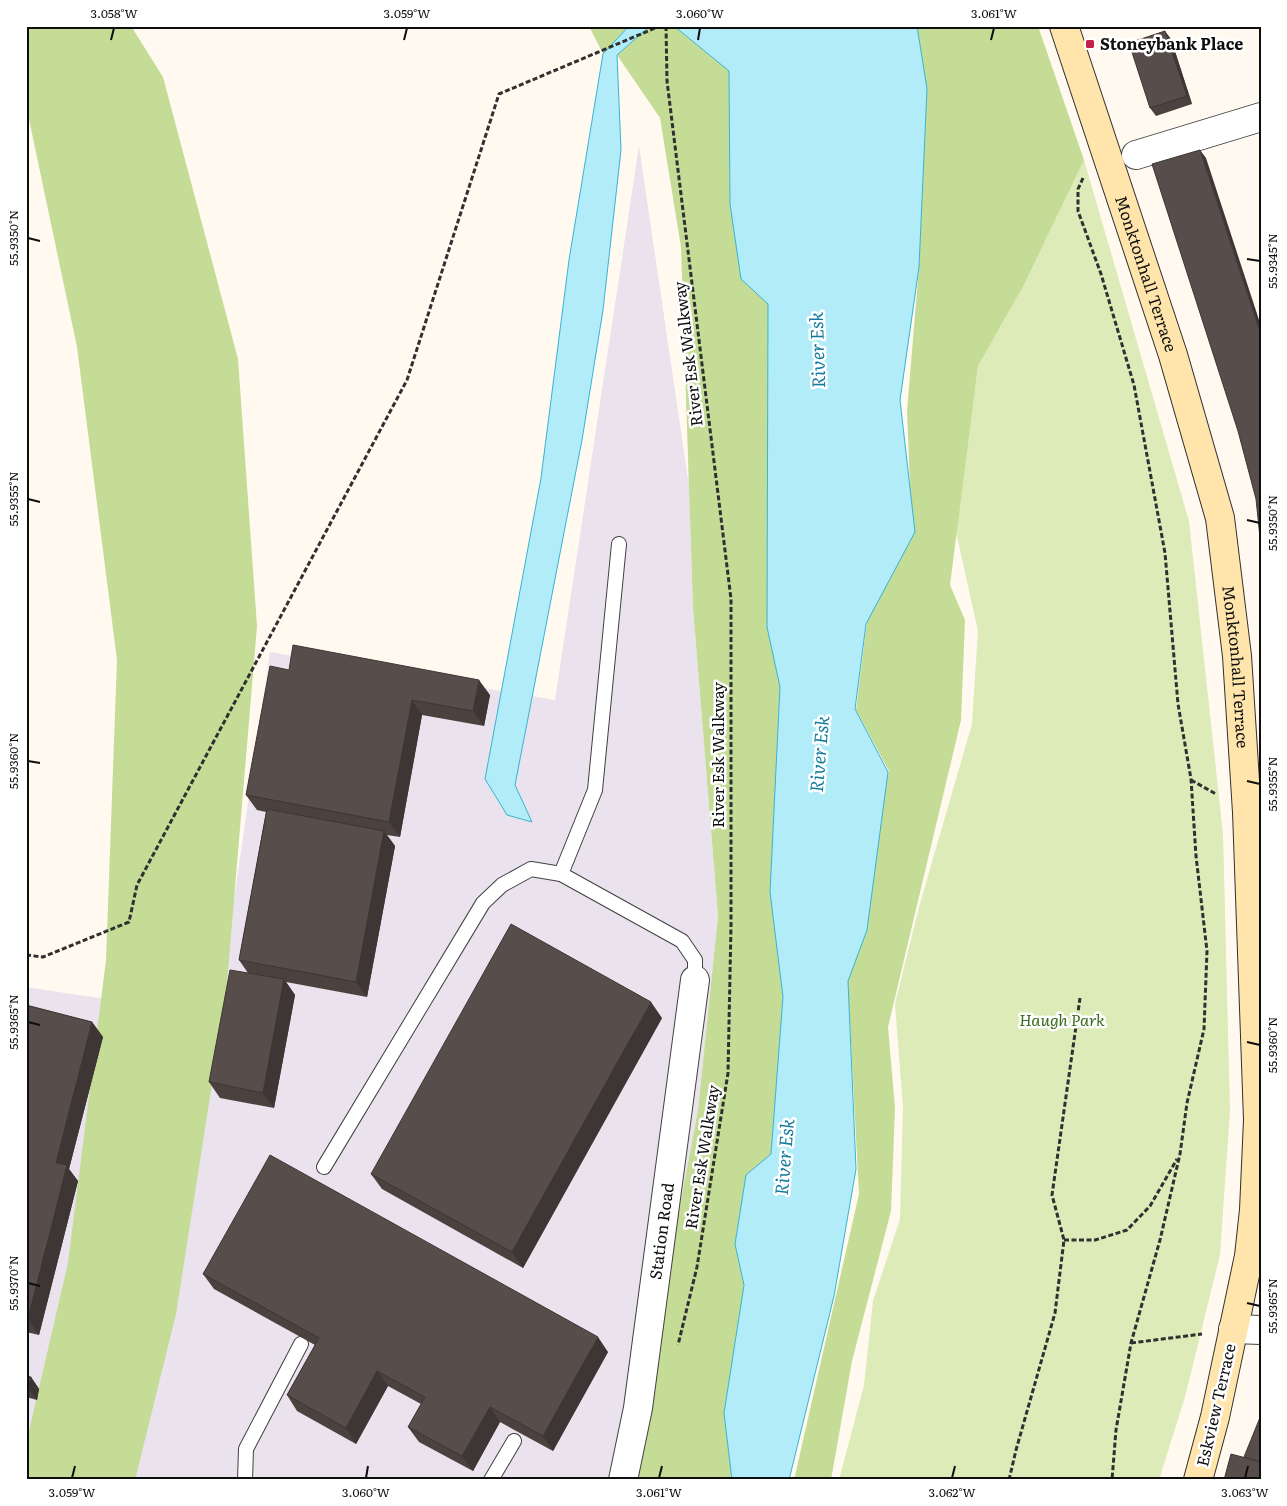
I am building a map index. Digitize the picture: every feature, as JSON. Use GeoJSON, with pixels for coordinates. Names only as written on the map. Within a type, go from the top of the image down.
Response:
{"type":"FeatureCollection","features":[{"type":"Feature","properties":{"kind":"main road","name":"Monktonhall Terrace"},"geometry":{"type":"LineString","coordinates":[[1064,26],[1173,355],[1220,518],[1237,656],[1247,812],[1258,1120],[1254,1210],[1249,1256],[1233,1330]]}},
{"type":"Feature","properties":{"kind":"main road","name":"Eskview Terrace"},"geometry":{"type":"LineString","coordinates":[[1198,1480],[1215,1417],[1233,1330]]}},
{"type":"Feature","properties":{"kind":"street"},"geometry":{"type":"LineString","coordinates":[[1136,155],[1261,117]]}},
{"type":"Feature","properties":{"kind":"street","name":"Station Road"},"geometry":{"type":"LineString","coordinates":[[623,1480],[638,1408],[695,980]]}},
{"type":"Feature","properties":{"kind":"street"},"geometry":{"type":"LineString","coordinates":[[1233,1330],[1261,1330]]}},
{"type":"Feature","properties":{"kind":"lane"},"geometry":{"type":"LineString","coordinates":[[561,874],[595,790],[619,544]]}},
{"type":"Feature","properties":{"kind":"lane"},"geometry":{"type":"LineString","coordinates":[[324,1167],[483,903],[502,885],[531,870],[561,874],[682,941],[695,960],[695,980]]}},
{"type":"Feature","properties":{"kind":"lane"},"geometry":{"type":"LineString","coordinates":[[245,1480],[246,1449],[300,1344]]}},
{"type":"Feature","properties":{"kind":"lane"},"geometry":{"type":"LineString","coordinates":[[491,1480],[514,1441]]}},
{"type":"Feature","properties":{"kind":"path"},"geometry":{"type":"LineString","coordinates":[[26,955],[43,957],[129,922],[137,885],[407,380],[499,94],[660,26]]}},
{"type":"Feature","properties":{"kind":"path","name":"River Esk Walkway"},"geometry":{"type":"LineString","coordinates":[[666,26],[667,81],[731,598],[731,926],[728,1073],[697,1267],[676,1354]]}},
{"type":"Feature","properties":{"kind":"path"},"geometry":{"type":"LineString","coordinates":[[1109,162],[1086,173],[1078,189],[1078,211],[1101,274],[1134,385],[1165,552],[1178,704],[1191,779],[1196,856],[1207,951],[1204,1029],[1186,1103],[1180,1154],[1160,1240],[1131,1343],[1116,1430],[1112,1480]]}},
{"type":"Feature","properties":{"kind":"path"},"geometry":{"type":"LineString","coordinates":[[1009,1480],[1055,1313],[1064,1240],[1052,1195],[1080,998]]}},
{"type":"Feature","properties":{"kind":"path"},"geometry":{"type":"LineString","coordinates":[[1064,1240],[1095,1240],[1127,1230],[1150,1206],[1180,1154]]}},
{"type":"Feature","properties":{"kind":"path"},"geometry":{"type":"LineString","coordinates":[[1131,1343],[1233,1330]]}},
{"type":"Feature","properties":{"kind":"shaded area"},"geometry":{"type":"Polygon","coordinates":[[[639,146],[689,486],[693,608],[718,916],[698,1110],[628,1480],[26,1480],[26,987],[217,1016],[270,652],[555,700],[639,146]]]}},
{"type":"Feature","properties":{"kind":"green space"},"geometry":{"type":"Polygon","coordinates":[[[26,26],[131,26],[163,77],[238,359],[257,626],[226,995],[176,1314],[135,1480],[26,1480],[26,1444],[68,1263],[106,960],[117,660],[77,347],[26,105],[26,26]]]}},
{"type":"Feature","properties":{"kind":"green space"},"geometry":{"type":"Polygon","coordinates":[[[589,26],[629,26],[603,54],[589,26]]]}},
{"type":"Feature","properties":{"kind":"green space"},"geometry":{"type":"Polygon","coordinates":[[[650,26],[674,26],[729,71],[730,204],[741,279],[768,304],[767,627],[780,687],[770,892],[783,997],[771,1154],[746,1175],[735,1244],[744,1285],[724,1413],[732,1480],[628,1480],[698,1110],[718,916],[693,608],[681,247],[660,118],[617,55],[650,26]]]}},
{"type":"Feature","properties":{"kind":"green space"},"geometry":{"type":"Polygon","coordinates":[[[917,26],[1038,26],[1084,160],[1024,285],[978,366],[950,585],[965,620],[961,720],[888,1027],[895,1108],[891,1211],[852,1361],[831,1480],[794,1480],[859,1194],[847,966],[889,771],[856,710],[867,621],[912,535],[907,411],[919,267],[927,89],[917,26]]]}},
{"type":"Feature","properties":{"kind":"green space","name":"Haugh Park"},"geometry":{"type":"Polygon","coordinates":[[[1084,160],[1189,521],[1223,834],[1230,1110],[1220,1255],[1185,1397],[1159,1480],[839,1480],[864,1385],[873,1301],[900,1219],[903,1107],[895,1004],[919,907],[972,724],[978,631],[956,532],[978,366],[1024,285],[1084,160]]]}},
{"type":"Feature","properties":{"kind":"water"},"geometry":{"type":"Polygon","coordinates":[[[629,26],[650,26],[617,55],[621,150],[603,310],[582,440],[515,785],[532,822],[507,815],[485,779],[541,478],[569,260],[603,54],[629,26]]]}},
{"type":"Feature","properties":{"kind":"water","name":"River Esk"},"geometry":{"type":"Polygon","coordinates":[[[674,26],[917,26],[927,89],[919,267],[900,400],[915,532],[866,624],[855,709],[888,772],[867,930],[848,981],[856,1169],[834,1296],[789,1480],[732,1480],[724,1413],[744,1285],[735,1244],[746,1175],[771,1154],[783,997],[770,892],[780,687],[767,627],[768,304],[741,279],[730,204],[729,71],[674,26]]]}},
{"type":"Feature","properties":{"kind":"building"},"geometry":{"type":"Polygon","coordinates":[[[1165,31],[1187,96],[1150,108],[1129,43],[1165,31]]]}},
{"type":"Feature","properties":{"kind":"building"},"geometry":{"type":"Polygon","coordinates":[[[1200,150],[1261,335],[1261,547],[1256,499],[1238,431],[1152,164],[1200,150]]]}},
{"type":"Feature","properties":{"kind":"building"},"geometry":{"type":"Polygon","coordinates":[[[293,645],[479,680],[473,711],[412,700],[389,822],[246,795],[270,666],[289,670],[293,645]]]}},
{"type":"Feature","properties":{"kind":"building"},"geometry":{"type":"Polygon","coordinates":[[[267,809],[384,831],[356,982],[239,960],[267,809]]]}},
{"type":"Feature","properties":{"kind":"building"},"geometry":{"type":"Polygon","coordinates":[[[511,924],[651,1002],[512,1252],[371,1174],[511,924]]]}},
{"type":"Feature","properties":{"kind":"building"},"geometry":{"type":"Polygon","coordinates":[[[230,970],[284,979],[263,1093],[209,1082],[230,970]]]}},
{"type":"Feature","properties":{"kind":"building"},"geometry":{"type":"Polygon","coordinates":[[[26,1005],[92,1022],[56,1163],[67,1165],[28,1319],[26,1319],[26,1005]]]}},
{"type":"Feature","properties":{"kind":"building"},"geometry":{"type":"Polygon","coordinates":[[[270,1155],[598,1337],[543,1436],[490,1407],[462,1456],[408,1427],[425,1397],[377,1371],[346,1428],[287,1395],[319,1338],[203,1274],[270,1155]]]}},
{"type":"Feature","properties":{"kind":"building"},"geometry":{"type":"Polygon","coordinates":[[[26,1376],[31,1377],[28,1388],[26,1387],[26,1376]]]}},
{"type":"Feature","properties":{"kind":"building"},"geometry":{"type":"Polygon","coordinates":[[[1261,1415],[1261,1462],[1244,1457],[1261,1415]]]}},
{"type":"Feature","properties":{"kind":"building"},"geometry":{"type":"Polygon","coordinates":[[[1231,1454],[1261,1462],[1261,1480],[1224,1480],[1231,1454]]]}},
{"type":"Feature","properties":{"kind":"place","name":"Stoneybank Place"},"geometry":{"type":"Point","coordinates":[1090,44]}}]}
